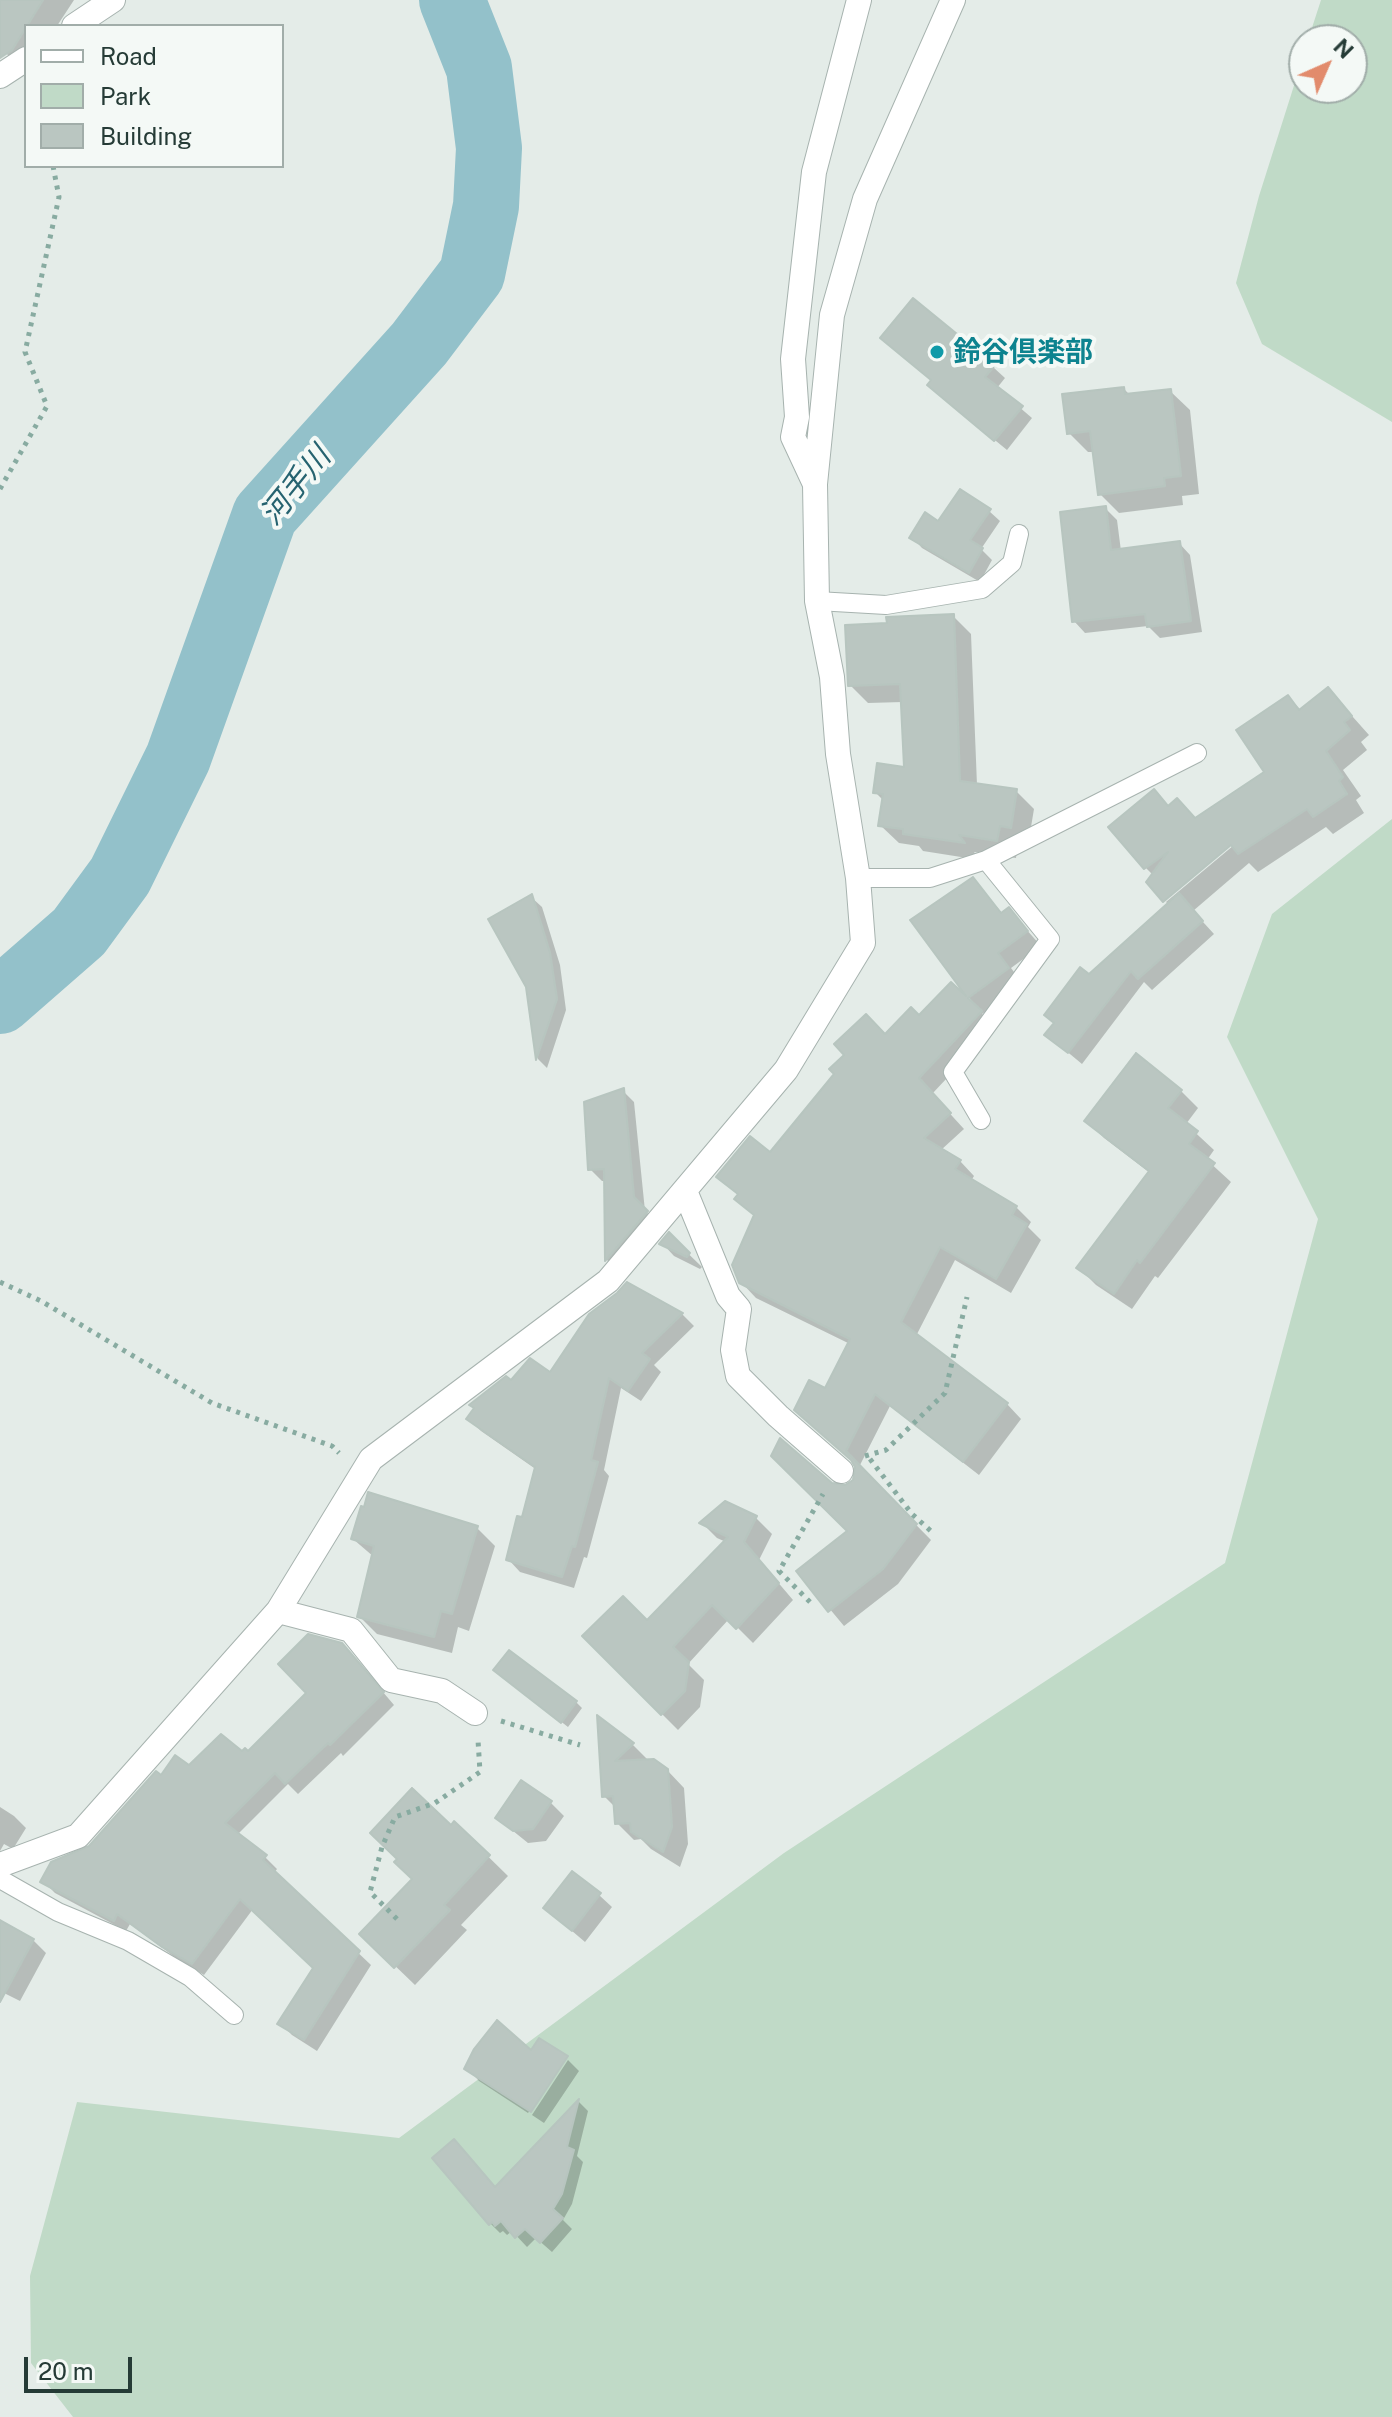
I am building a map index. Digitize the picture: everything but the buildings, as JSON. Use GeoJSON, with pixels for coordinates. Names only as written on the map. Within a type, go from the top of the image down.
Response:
{"type":"FeatureCollection","features":[{"type":"Feature","properties":{"kind":"street"},"geometry":{"type":"LineString","coordinates":[[77,24],[113,0]]}},
{"type":"Feature","properties":{"kind":"street"},"geometry":{"type":"LineString","coordinates":[[815,484],[793,437],[797,417],[793,359],[814,172],[859,0]]}},
{"type":"Feature","properties":{"kind":"street"},"geometry":{"type":"LineString","coordinates":[[0,1865],[78,1836],[278,1611],[371,1459],[608,1281],[786,1070],[863,943],[858,878],[838,754],[832,677],[817,601],[815,484],[832,315],[865,199],[953,0]]}},
{"type":"Feature","properties":{"kind":"street"},"geometry":{"type":"LineString","coordinates":[[0,76],[24,60]]}},
{"type":"Feature","properties":{"kind":"street"},"geometry":{"type":"LineString","coordinates":[[685,1191],[728,1296],[739,1309],[733,1350],[738,1376],[841,1471]]}},
{"type":"Feature","properties":{"kind":"street"},"geometry":{"type":"LineString","coordinates":[[278,1611],[351,1630],[391,1680],[442,1691],[475,1713]]}},
{"type":"Feature","properties":{"kind":"lane"},"geometry":{"type":"LineString","coordinates":[[817,601],[886,605],[982,589],[1012,563],[1019,534]]}},
{"type":"Feature","properties":{"kind":"lane"},"geometry":{"type":"LineString","coordinates":[[858,878],[930,878],[986,860],[1197,753]]}},
{"type":"Feature","properties":{"kind":"lane"},"geometry":{"type":"LineString","coordinates":[[981,1120],[953,1072],[1050,939],[986,860]]}},
{"type":"Feature","properties":{"kind":"lane"},"geometry":{"type":"LineString","coordinates":[[0,1879],[58,1912],[128,1941],[178,1969],[234,2015]]}},
{"type":"Feature","properties":{"kind":"path"},"geometry":{"type":"LineString","coordinates":[[0,489],[47,406],[25,352],[59,197],[53,168]]}},
{"type":"Feature","properties":{"kind":"path"},"geometry":{"type":"LineString","coordinates":[[0,1282],[41,1301],[212,1403],[332,1446],[361,1472]]}},
{"type":"Feature","properties":{"kind":"path"},"geometry":{"type":"LineString","coordinates":[[810,1602],[779,1571],[832,1479],[867,1455],[886,1450],[945,1393],[967,1297]]}},
{"type":"Feature","properties":{"kind":"path"},"geometry":{"type":"LineString","coordinates":[[867,1455],[912,1514],[933,1533]]}},
{"type":"Feature","properties":{"kind":"path"},"geometry":{"type":"LineString","coordinates":[[397,1919],[370,1892],[382,1847],[395,1817],[435,1803],[480,1772],[475,1713],[580,1745]]}},
{"type":"Feature","properties":{"kind":"green space"},"geometry":{"type":"Polygon","coordinates":[[[1321,0],[1392,0],[1392,422],[1262,344],[1236,283],[1288,104],[1368,104],[1368,24],[1313,24],[1321,0]]]}},
{"type":"Feature","properties":{"kind":"green space"},"geometry":{"type":"Polygon","coordinates":[[[1392,819],[1392,2417],[73,2417],[31,2363],[30,2276],[77,2102],[399,2138],[784,1853],[1225,1563],[1318,1219],[1227,1037],[1272,914],[1392,819]]]}},
{"type":"Feature","properties":{"kind":"waterway","name":"河手川"},"geometry":{"type":"LineString","coordinates":[[0,1001],[79,932],[120,876],[178,758],[265,515],[419,344],[472,274],[486,206],[489,148],[479,68],[452,0]]}},
{"type":"Feature","properties":{"kind":"place","name":"鈴谷倶楽部"},"geometry":{"type":"Point","coordinates":[937,352]}}]}
